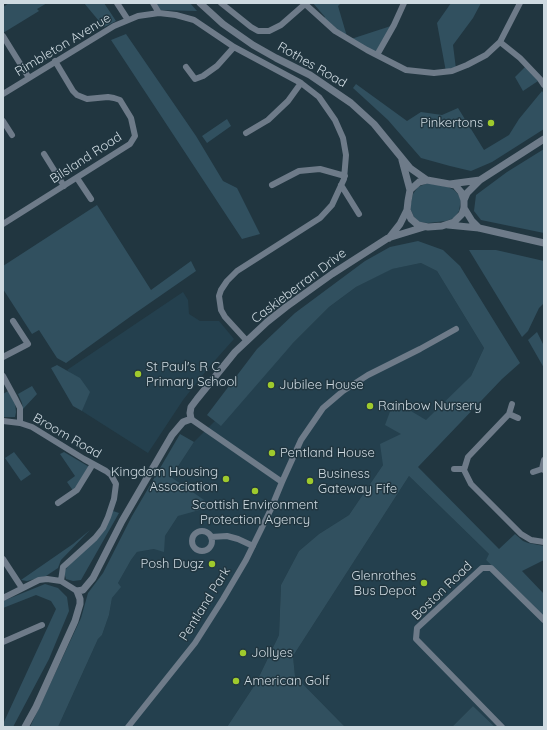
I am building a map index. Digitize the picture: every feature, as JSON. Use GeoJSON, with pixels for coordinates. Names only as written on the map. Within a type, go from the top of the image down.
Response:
{"type":"FeatureCollection","features":[{"type":"Feature","properties":{"kind":"street"},"geometry":{"type":"LineString","coordinates":[[117,3],[128,20]]}},
{"type":"Feature","properties":{"kind":"street"},"geometry":{"type":"LineString","coordinates":[[153,3],[159,13]]}},
{"type":"Feature","properties":{"kind":"street","name":"Rothes Road"},"geometry":{"type":"LineString","coordinates":[[200,3],[223,24],[249,43],[310,75],[347,100],[374,124],[410,168],[427,180]]}},
{"type":"Feature","properties":{"kind":"street"},"geometry":{"type":"LineString","coordinates":[[221,3],[251,27],[263,32],[269,31],[281,24],[305,3],[335,31],[348,40],[406,70],[434,74],[452,71],[472,63],[486,55],[500,42],[520,3]]}},
{"type":"Feature","properties":{"kind":"street"},"geometry":{"type":"LineString","coordinates":[[377,55],[394,25],[404,3]]}},
{"type":"Feature","properties":{"kind":"street","name":"Rimbleton Avenue"},"geometry":{"type":"LineString","coordinates":[[3,94],[114,26],[143,15],[159,13],[176,15],[194,20],[234,47],[301,83],[319,97],[335,120],[345,147],[345,176],[332,205],[320,218],[237,271],[227,281],[221,290],[219,296],[221,310],[225,317],[247,341]]}},
{"type":"Feature","properties":{"kind":"street"},"geometry":{"type":"LineString","coordinates":[[3,36],[29,78]]}},
{"type":"Feature","properties":{"kind":"street"},"geometry":{"type":"LineString","coordinates":[[500,42],[542,78],[544,85]]}},
{"type":"Feature","properties":{"kind":"street"},"geometry":{"type":"LineString","coordinates":[[186,67],[194,79],[203,76],[217,66],[234,47]]}},
{"type":"Feature","properties":{"kind":"street","name":"Bilsland Road"},"geometry":{"type":"LineString","coordinates":[[3,224],[130,144],[133,140],[134,132],[131,118],[120,100],[108,97],[82,98],[73,91],[55,61]]}},
{"type":"Feature","properties":{"kind":"street"},"geometry":{"type":"LineString","coordinates":[[246,133],[268,120],[288,101],[301,83]]}},
{"type":"Feature","properties":{"kind":"street"},"geometry":{"type":"LineString","coordinates":[[3,121],[12,135]]}},
{"type":"Feature","properties":{"kind":"street"},"geometry":{"type":"LineString","coordinates":[[446,225],[458,220],[464,208],[464,200],[467,193],[480,180],[544,139]]}},
{"type":"Feature","properties":{"kind":"street"},"geometry":{"type":"LineString","coordinates":[[44,154],[64,186]]}},
{"type":"Feature","properties":{"kind":"street"},"geometry":{"type":"LineString","coordinates":[[402,158],[410,190],[407,210],[408,215],[418,225],[446,225],[479,228],[544,243]]}},
{"type":"Feature","properties":{"kind":"street"},"geometry":{"type":"LineString","coordinates":[[272,185],[299,171],[320,169],[345,176]]}},
{"type":"Feature","properties":{"kind":"street"},"geometry":{"type":"LineString","coordinates":[[77,178],[91,199]]}},
{"type":"Feature","properties":{"kind":"street"},"geometry":{"type":"LineString","coordinates":[[410,190],[419,182],[427,180],[449,184],[458,188],[464,200]]}},
{"type":"Feature","properties":{"kind":"street"},"geometry":{"type":"LineString","coordinates":[[449,184],[480,180]]}},
{"type":"Feature","properties":{"kind":"street"},"geometry":{"type":"LineString","coordinates":[[341,185],[359,214]]}},
{"type":"Feature","properties":{"kind":"street"},"geometry":{"type":"LineString","coordinates":[[464,208],[472,221],[479,228]]}},
{"type":"Feature","properties":{"kind":"street","name":"Caskieberran Drive"},"geometry":{"type":"LineString","coordinates":[[388,238],[400,224],[407,210]]}},
{"type":"Feature","properties":{"kind":"street","name":"Caskieberran Drive"},"geometry":{"type":"LineString","coordinates":[[191,419],[191,407],[196,399],[225,363],[267,322],[309,290],[388,238],[424,226]]}},
{"type":"Feature","properties":{"kind":"street"},"geometry":{"type":"LineString","coordinates":[[3,357],[28,344],[13,321]]}},
{"type":"Feature","properties":{"kind":"street","name":"Pentland Park"},"geometry":{"type":"LineString","coordinates":[[128,727],[195,642],[224,599],[270,511],[301,440],[323,408],[343,391],[368,375],[426,346],[456,328]]}},
{"type":"Feature","properties":{"kind":"street"},"geometry":{"type":"LineString","coordinates":[[3,376],[20,408],[20,422]]}},
{"type":"Feature","properties":{"kind":"street"},"geometry":{"type":"LineString","coordinates":[[512,404],[509,414],[468,457],[464,469],[471,484],[521,534],[531,540],[544,542]]}},
{"type":"Feature","properties":{"kind":"street"},"geometry":{"type":"LineString","coordinates":[[509,414],[518,418]]}},
{"type":"Feature","properties":{"kind":"street"},"geometry":{"type":"LineString","coordinates":[[3,598],[39,580],[61,582],[77,591],[83,590],[93,578],[125,515],[172,435],[183,422],[191,419],[282,482]]}},
{"type":"Feature","properties":{"kind":"street","name":"Broom Road"},"geometry":{"type":"LineString","coordinates":[[3,421],[20,422],[36,430],[106,471],[111,475],[116,484],[114,499],[108,517],[99,533],[63,567],[61,582]]}},
{"type":"Feature","properties":{"kind":"street"},"geometry":{"type":"LineString","coordinates":[[533,472],[543,469],[544,460]]}},
{"type":"Feature","properties":{"kind":"street"},"geometry":{"type":"LineString","coordinates":[[58,503],[77,490],[93,464]]}},
{"type":"Feature","properties":{"kind":"street"},"geometry":{"type":"LineString","coordinates":[[454,469],[464,469]]}},
{"type":"Feature","properties":{"kind":"street"},"geometry":{"type":"LineString","coordinates":[[211,537],[227,536],[253,546]]}},
{"type":"Feature","properties":{"kind":"street"},"geometry":{"type":"LineString","coordinates":[[3,559],[22,588]]}},
{"type":"Feature","properties":{"kind":"street","name":"Boston Road"},"geometry":{"type":"LineString","coordinates":[[502,727],[416,639],[417,628],[482,568],[491,568],[544,620]]}},
{"type":"Feature","properties":{"kind":"street"},"geometry":{"type":"LineString","coordinates":[[26,727],[75,621],[80,604],[77,591]]}},
{"type":"Feature","properties":{"kind":"street"},"geometry":{"type":"LineString","coordinates":[[3,642],[42,625]]}},
{"type":"Feature","properties":{"kind":"shaded area"},"geometry":{"type":"Polygon","coordinates":[[[9,3],[47,3],[37,9],[39,11],[3,33],[3,7],[9,3]]]}},
{"type":"Feature","properties":{"kind":"shaded area"},"geometry":{"type":"Polygon","coordinates":[[[84,3],[104,3],[116,21],[104,27],[84,3]]]}},
{"type":"Feature","properties":{"kind":"shaded area"},"geometry":{"type":"Polygon","coordinates":[[[156,3],[190,3],[197,11],[159,10],[156,3]]]}},
{"type":"Feature","properties":{"kind":"shaded area"},"geometry":{"type":"Polygon","coordinates":[[[313,3],[341,3],[338,6],[348,40],[322,20],[325,17],[313,3]]]}},
{"type":"Feature","properties":{"kind":"shaded area"},"geometry":{"type":"Polygon","coordinates":[[[451,3],[481,3],[473,18],[453,45],[456,69],[446,72],[437,23],[451,3]]]}},
{"type":"Feature","properties":{"kind":"shaded area"},"geometry":{"type":"Polygon","coordinates":[[[394,25],[377,55],[348,40],[394,25]]]}},
{"type":"Feature","properties":{"kind":"shaded area"},"geometry":{"type":"Polygon","coordinates":[[[126,34],[196,136],[223,181],[237,188],[260,234],[242,239],[111,40],[126,34]]]}},
{"type":"Feature","properties":{"kind":"shaded area"},"geometry":{"type":"Polygon","coordinates":[[[526,66],[538,81],[523,91],[515,77],[526,66]]]}},
{"type":"Feature","properties":{"kind":"shaded area"},"geometry":{"type":"Polygon","coordinates":[[[356,84],[407,121],[421,112],[442,115],[458,108],[484,150],[509,135],[519,119],[542,91],[544,94],[544,129],[492,162],[471,171],[450,166],[421,158],[388,120],[353,88],[356,84]]]}},
{"type":"Feature","properties":{"kind":"shaded area"},"geometry":{"type":"Polygon","coordinates":[[[227,119],[231,126],[207,143],[202,136],[227,119]]]}},
{"type":"Feature","properties":{"kind":"shaded area"},"geometry":{"type":"Polygon","coordinates":[[[544,149],[544,233],[481,220],[474,211],[476,195],[507,172],[544,149]]]}},
{"type":"Feature","properties":{"kind":"shaded area"},"geometry":{"type":"Polygon","coordinates":[[[428,183],[448,187],[458,194],[461,200],[459,211],[454,218],[446,221],[428,223],[419,222],[414,217],[410,208],[413,194],[418,187],[428,183]]]}},
{"type":"Feature","properties":{"kind":"shaded area"},"geometry":{"type":"Polygon","coordinates":[[[97,205],[151,290],[191,261],[196,271],[66,363],[57,358],[39,330],[32,334],[3,289],[3,266],[97,205]]]}},
{"type":"Feature","properties":{"kind":"shaded area"},"geometry":{"type":"Polygon","coordinates":[[[418,241],[443,250],[460,266],[520,363],[502,379],[418,467],[499,549],[515,534],[523,541],[544,546],[544,560],[522,571],[544,594],[544,617],[486,560],[489,554],[409,476],[293,656],[295,676],[345,727],[227,727],[256,683],[279,635],[281,585],[299,551],[319,534],[349,515],[383,465],[380,444],[401,434],[385,425],[394,401],[426,420],[471,376],[484,348],[437,271],[421,263],[392,269],[356,287],[329,307],[293,343],[221,426],[207,415],[257,349],[295,313],[365,261],[390,247],[418,241]]]}},
{"type":"Feature","properties":{"kind":"shaded area"},"geometry":{"type":"Polygon","coordinates":[[[469,250],[496,250],[544,261],[544,303],[539,308],[528,331],[522,337],[469,250]]]}},
{"type":"Feature","properties":{"kind":"shaded area"},"geometry":{"type":"Polygon","coordinates":[[[421,263],[437,271],[484,348],[471,376],[383,465],[349,515],[319,534],[299,551],[281,585],[279,635],[256,683],[227,727],[58,727],[98,639],[102,635],[109,615],[112,598],[120,587],[118,583],[131,560],[137,552],[154,549],[165,536],[178,516],[206,502],[171,477],[194,442],[329,307],[356,287],[391,269],[421,263]]]}},
{"type":"Feature","properties":{"kind":"shaded area","name":"St Paul's R C Primary School"},"geometry":{"type":"Polygon","coordinates":[[[183,292],[188,300],[189,314],[200,321],[219,321],[234,339],[209,367],[183,400],[148,453],[82,411],[89,392],[67,370],[183,292]]]}},
{"type":"Feature","properties":{"kind":"shaded area"},"geometry":{"type":"Polygon","coordinates":[[[537,332],[544,346],[544,368],[528,340],[537,332]]]}},
{"type":"Feature","properties":{"kind":"shaded area"},"geometry":{"type":"Polygon","coordinates":[[[57,365],[80,378],[90,392],[82,411],[73,406],[51,368],[57,365]]]}},
{"type":"Feature","properties":{"kind":"shaded area"},"geometry":{"type":"Polygon","coordinates":[[[32,386],[37,394],[23,409],[18,394],[32,386]]]}},
{"type":"Feature","properties":{"kind":"shaded area"},"geometry":{"type":"Polygon","coordinates":[[[8,391],[15,403],[15,417],[3,417],[3,394],[8,391]]]}},
{"type":"Feature","properties":{"kind":"shaded area"},"geometry":{"type":"Polygon","coordinates":[[[180,434],[194,442],[171,477],[207,502],[203,509],[178,516],[165,536],[164,552],[154,549],[137,552],[118,583],[121,587],[112,598],[109,615],[102,635],[98,639],[58,727],[30,727],[81,618],[88,593],[103,573],[132,516],[180,434]]]}},
{"type":"Feature","properties":{"kind":"shaded area"},"geometry":{"type":"Polygon","coordinates":[[[14,452],[31,474],[21,481],[5,458],[14,452]]]}},
{"type":"Feature","properties":{"kind":"shaded area"},"geometry":{"type":"Polygon","coordinates":[[[64,452],[91,468],[74,492],[67,482],[75,476],[60,454],[64,452]]]}},
{"type":"Feature","properties":{"kind":"shaded area"},"geometry":{"type":"Polygon","coordinates":[[[409,476],[490,555],[486,560],[544,617],[544,727],[495,727],[473,706],[452,727],[345,727],[295,676],[293,656],[409,476]]]}},
{"type":"Feature","properties":{"kind":"shaded area"},"geometry":{"type":"Polygon","coordinates":[[[113,511],[119,513],[81,580],[73,581],[66,579],[64,572],[73,559],[93,542],[113,511]]]}},
{"type":"Feature","properties":{"kind":"shaded area"},"geometry":{"type":"Polygon","coordinates":[[[90,530],[61,560],[58,568],[46,576],[27,581],[21,580],[73,544],[90,530]]]}},
{"type":"Feature","properties":{"kind":"shaded area"},"geometry":{"type":"Polygon","coordinates":[[[45,584],[58,588],[67,597],[69,611],[49,659],[13,727],[3,727],[3,724],[56,609],[51,601],[36,595],[3,608],[3,601],[45,584]]]}},
{"type":"Feature","properties":{"kind":"shaded area"},"geometry":{"type":"Polygon","coordinates":[[[473,706],[495,727],[452,727],[473,706]]]}},
{"type":"Feature","properties":{"kind":"place","name":"Pinkertons"},"geometry":{"type":"Point","coordinates":[491,123]}},
{"type":"Feature","properties":{"kind":"place","name":"St Paul's R C Primary School"},"geometry":{"type":"Point","coordinates":[138,374]}},
{"type":"Feature","properties":{"kind":"place","name":"Jubilee House"},"geometry":{"type":"Point","coordinates":[271,385]}},
{"type":"Feature","properties":{"kind":"place","name":"Rainbow Nursery"},"geometry":{"type":"Point","coordinates":[370,406]}},
{"type":"Feature","properties":{"kind":"place","name":"Pentland House"},"geometry":{"type":"Point","coordinates":[272,453]}},
{"type":"Feature","properties":{"kind":"place","name":"Kingdom Housing Association"},"geometry":{"type":"Point","coordinates":[226,479]}},
{"type":"Feature","properties":{"kind":"place","name":"Business Gateway Fife"},"geometry":{"type":"Point","coordinates":[310,481]}},
{"type":"Feature","properties":{"kind":"place","name":"Scottish Environment Protection Agency"},"geometry":{"type":"Point","coordinates":[255,491]}},
{"type":"Feature","properties":{"kind":"place","name":"Posh Dugz"},"geometry":{"type":"Point","coordinates":[212,564]}},
{"type":"Feature","properties":{"kind":"place","name":"Glenrothes Bus Depot"},"geometry":{"type":"Point","coordinates":[424,583]}},
{"type":"Feature","properties":{"kind":"place","name":"Jollyes"},"geometry":{"type":"Point","coordinates":[243,653]}},
{"type":"Feature","properties":{"kind":"place","name":"American Golf"},"geometry":{"type":"Point","coordinates":[236,681]}}]}
